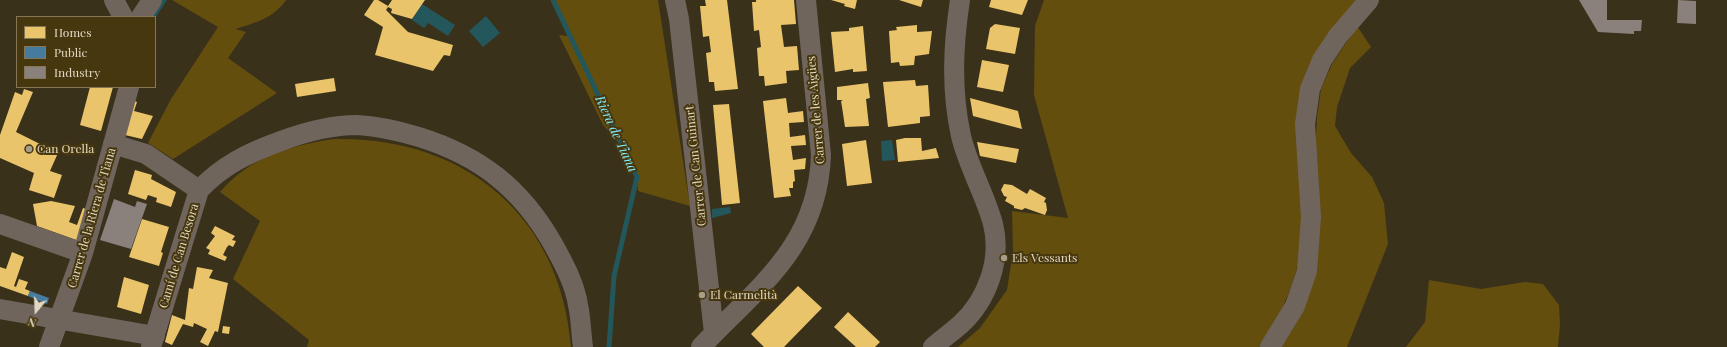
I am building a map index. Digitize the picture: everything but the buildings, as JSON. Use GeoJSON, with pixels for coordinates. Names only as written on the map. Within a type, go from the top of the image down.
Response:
{"type":"FeatureCollection","features":[{"type":"Feature","properties":{"kind":"street"},"geometry":{"type":"LineString","coordinates":[[114,0],[122,16]]}},
{"type":"Feature","properties":{"kind":"street"},"geometry":{"type":"LineString","coordinates":[[142,16],[152,0]]}},
{"type":"Feature","properties":{"kind":"street","name":"Carrer de Can Guinart"},"geometry":{"type":"LineString","coordinates":[[675,0],[679,19],[708,340]]}},
{"type":"Feature","properties":{"kind":"street","name":"Carrer de les Aigües"},"geometry":{"type":"LineString","coordinates":[[708,340],[781,263],[798,241],[809,219],[816,196],[820,175],[821,155],[806,0]]}},
{"type":"Feature","properties":{"kind":"street"},"geometry":{"type":"LineString","coordinates":[[933,347],[962,323],[977,305],[988,284],[995,256],[993,224],[961,136],[954,93],[955,33],[960,0]]}},
{"type":"Feature","properties":{"kind":"street"},"geometry":{"type":"LineString","coordinates":[[1270,347],[1295,306],[1307,271],[1312,217],[1305,124],[1310,89],[1322,60],[1338,36],[1369,0]]}},
{"type":"Feature","properties":{"kind":"street","name":"Carrer de la Riera de Tiana"},"geometry":{"type":"LineString","coordinates":[[49,347],[83,253],[129,88]]}},
{"type":"Feature","properties":{"kind":"street"},"geometry":{"type":"LineString","coordinates":[[198,190],[213,175],[231,163],[288,139],[328,128],[357,125],[384,127],[467,155],[493,172],[523,200],[544,228],[560,257],[578,304],[583,347]]}},
{"type":"Feature","properties":{"kind":"street","name":"Camí de Can Besora"},"geometry":{"type":"LineString","coordinates":[[113,144],[146,154],[198,190],[153,342]]}},
{"type":"Feature","properties":{"kind":"street"},"geometry":{"type":"LineString","coordinates":[[0,224],[83,253]]}},
{"type":"Feature","properties":{"kind":"street"},"geometry":{"type":"LineString","coordinates":[[0,308],[60,320],[153,342]]}},
{"type":"Feature","properties":{"kind":"shaded area"},"geometry":{"type":"Polygon","coordinates":[[[172,0],[286,0],[270,16],[235,29],[246,32],[228,58],[277,93],[173,159],[148,143],[171,99],[218,27],[172,0]]]}},
{"type":"Feature","properties":{"kind":"shaded area"},"geometry":{"type":"Polygon","coordinates":[[[554,0],[658,0],[690,206],[638,191],[637,172],[632,158],[603,125],[559,35],[568,36],[554,0]]]}},
{"type":"Feature","properties":{"kind":"shaded area"},"geometry":{"type":"Polygon","coordinates":[[[1044,0],[1360,0],[1321,50],[1298,265],[1291,288],[1282,308],[1273,327],[1260,347],[958,347],[980,328],[1007,290],[1013,251],[1012,211],[1068,218],[1034,95],[1035,26],[1044,0]]]}},
{"type":"Feature","properties":{"kind":"shaded area"},"geometry":{"type":"Polygon","coordinates":[[[1357,26],[1371,47],[1350,68],[1337,107],[1335,126],[1351,153],[1372,177],[1384,203],[1388,244],[1347,347],[1280,347],[1294,326],[1314,170],[1317,117],[1321,89],[1332,64],[1357,26]]]}},
{"type":"Feature","properties":{"kind":"shaded area"},"geometry":{"type":"Polygon","coordinates":[[[334,139],[381,142],[424,152],[463,169],[498,193],[526,223],[548,259],[563,300],[571,347],[307,347],[309,340],[233,279],[260,221],[220,192],[244,170],[271,155],[301,145],[334,139]]]}},
{"type":"Feature","properties":{"kind":"shaded area"},"geometry":{"type":"Polygon","coordinates":[[[1429,280],[1481,289],[1525,282],[1543,284],[1559,305],[1560,325],[1558,347],[1406,347],[1425,322],[1429,280]]]}},
{"type":"Feature","properties":{"kind":"water"},"geometry":{"type":"Polygon","coordinates":[[[422,4],[455,25],[448,36],[428,23],[424,28],[412,20],[422,4]]]}},
{"type":"Feature","properties":{"kind":"water"},"geometry":{"type":"Polygon","coordinates":[[[486,16],[500,33],[483,47],[469,31],[486,16]]]}},
{"type":"Feature","properties":{"kind":"water"},"geometry":{"type":"Polygon","coordinates":[[[892,140],[895,160],[882,161],[881,141],[892,140]]]}},
{"type":"Feature","properties":{"kind":"water"},"geometry":{"type":"Polygon","coordinates":[[[730,207],[731,213],[712,218],[712,209],[730,207]]]}},
{"type":"Feature","properties":{"kind":"waterway"},"geometry":{"type":"LineString","coordinates":[[154,16],[164,0]]}},
{"type":"Feature","properties":{"kind":"waterway","name":"Riera de Tiana"},"geometry":{"type":"LineString","coordinates":[[553,0],[637,177],[614,276],[609,347]]}},
{"type":"Feature","properties":{"kind":"place","name":"Can Orella"},"geometry":{"type":"Point","coordinates":[29,149]}},
{"type":"Feature","properties":{"kind":"place","name":"Els Vessants"},"geometry":{"type":"Point","coordinates":[1004,258]}},
{"type":"Feature","properties":{"kind":"place","name":"El Carmelità"},"geometry":{"type":"Point","coordinates":[702,295]}}]}
